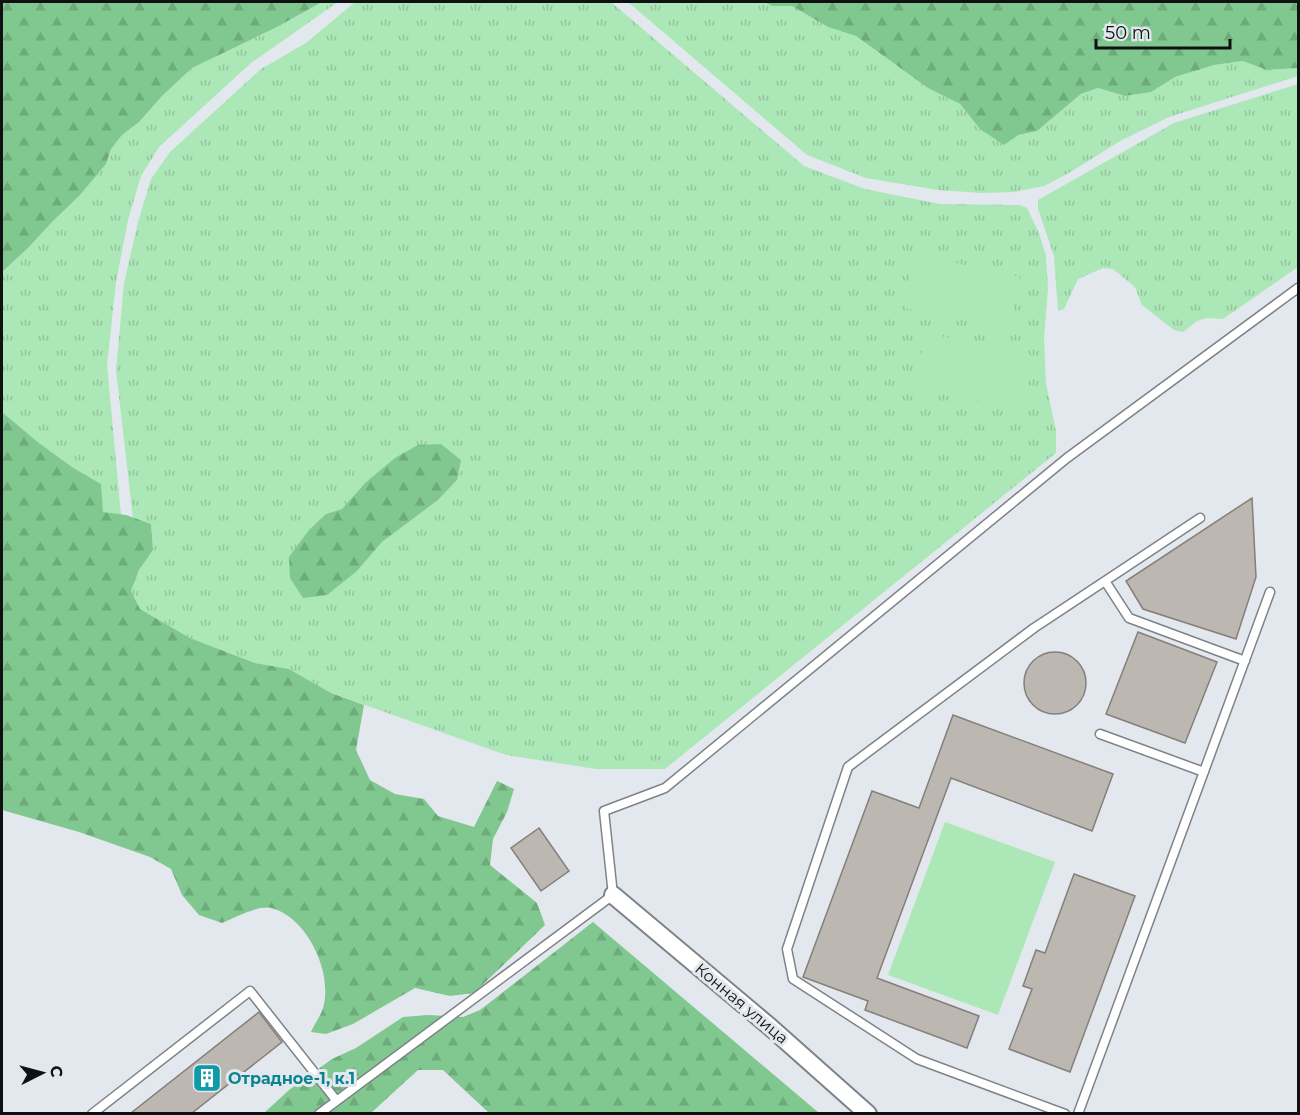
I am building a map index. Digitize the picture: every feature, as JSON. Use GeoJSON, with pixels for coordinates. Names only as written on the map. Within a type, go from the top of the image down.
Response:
{"type":"FeatureCollection","features":[{"type":"Feature","properties":{"kind":"street","name":"Конная улица"},"geometry":{"type":"LineString","coordinates":[[613,895],[868,1113]]}},
{"type":"Feature","properties":{"kind":"lane"},"geometry":{"type":"LineString","coordinates":[[319,1113],[613,895],[604,811],[665,788],[1067,458],[1299,288]]}},
{"type":"Feature","properties":{"kind":"lane"},"geometry":{"type":"LineString","coordinates":[[1065,1113],[917,1059],[793,979],[788,949],[848,767],[1034,628],[1200,518]]}},
{"type":"Feature","properties":{"kind":"lane"},"geometry":{"type":"LineString","coordinates":[[1105,581],[1129,618],[1245,661]]}},
{"type":"Feature","properties":{"kind":"lane"},"geometry":{"type":"LineString","coordinates":[[1078,1113],[1270,592]]}},
{"type":"Feature","properties":{"kind":"lane"},"geometry":{"type":"LineString","coordinates":[[1100,734],[1204,772]]}},
{"type":"Feature","properties":{"kind":"lane"},"geometry":{"type":"LineString","coordinates":[[92,1113],[250,991],[336,1100]]}},
{"type":"Feature","properties":{"kind":"green space"},"geometry":{"type":"Polygon","coordinates":[[[2,2],[322,2],[277,27],[192,68],[139,122],[122,135],[111,149],[106,164],[80,195],[2,272],[2,2]]]}},
{"type":"Feature","properties":{"kind":"green space"},"geometry":{"type":"Polygon","coordinates":[[[322,2],[338,2],[251,63],[159,147],[141,176],[128,220],[116,282],[107,365],[121,515],[102,512],[101,484],[72,467],[39,443],[2,412],[2,272],[80,195],[106,164],[111,149],[122,135],[139,122],[192,68],[277,27],[322,2]]]}},
{"type":"Feature","properties":{"kind":"green space"},"geometry":{"type":"Polygon","coordinates":[[[355,2],[611,2],[804,166],[865,189],[940,204],[1019,205],[1027,208],[1039,233],[1046,256],[1048,289],[1044,338],[1046,384],[1056,431],[1056,453],[665,769],[596,769],[506,755],[331,693],[289,669],[255,663],[190,638],[140,609],[131,591],[139,570],[153,550],[151,524],[133,519],[116,370],[124,283],[151,179],[170,152],[261,69],[306,43],[355,2]],[[457,480],[365,483],[342,509],[326,514],[357,571],[382,542],[438,500],[457,480]]]}},
{"type":"Feature","properties":{"kind":"green space"},"geometry":{"type":"Polygon","coordinates":[[[628,2],[765,2],[772,6],[792,6],[828,27],[856,36],[928,88],[960,104],[980,129],[1018,135],[1037,131],[1081,94],[1098,88],[1125,96],[1150,92],[1175,77],[1214,65],[1244,61],[1267,70],[1298,68],[1298,76],[1169,117],[1122,140],[1044,186],[1014,192],[982,193],[938,190],[866,178],[807,155],[628,2]]]}},
{"type":"Feature","properties":{"kind":"green space"},"geometry":{"type":"Polygon","coordinates":[[[765,2],[1298,2],[1298,68],[1267,70],[1243,61],[1214,65],[1175,77],[1151,92],[1125,96],[1098,88],[1081,94],[1037,131],[1018,135],[1004,145],[980,129],[960,104],[928,88],[856,36],[828,27],[792,6],[772,6],[765,2]]]}},
{"type":"Feature","properties":{"kind":"green space"},"geometry":{"type":"Polygon","coordinates":[[[1298,84],[1298,267],[1223,319],[1207,318],[1197,321],[1183,332],[1174,330],[1142,305],[1135,287],[1113,269],[1103,268],[1078,279],[1064,309],[1058,311],[1054,256],[1038,209],[1038,200],[1174,123],[1298,84]]]}},
{"type":"Feature","properties":{"kind":"green space"},"geometry":{"type":"Polygon","coordinates":[[[915,254],[1020,277],[1009,330],[904,308],[915,254]]]}},
{"type":"Feature","properties":{"kind":"green space"},"geometry":{"type":"Polygon","coordinates":[[[926,333],[1030,355],[1019,409],[914,387],[926,333]]]}},
{"type":"Feature","properties":{"kind":"green space"},"geometry":{"type":"Polygon","coordinates":[[[2,412],[72,467],[101,484],[103,512],[126,515],[151,524],[153,550],[139,570],[131,591],[140,609],[190,638],[255,663],[289,669],[331,693],[364,705],[356,750],[370,780],[395,794],[424,799],[438,816],[474,827],[497,781],[514,789],[507,812],[493,839],[490,865],[537,903],[545,925],[474,993],[450,996],[415,988],[353,1024],[326,1034],[311,1032],[322,1011],[325,981],[321,965],[307,935],[284,914],[271,908],[260,908],[222,923],[199,915],[182,895],[171,869],[150,857],[79,832],[2,810],[2,412]]]}},
{"type":"Feature","properties":{"kind":"green space"},"geometry":{"type":"Polygon","coordinates":[[[441,444],[461,460],[457,480],[438,500],[382,542],[357,571],[327,595],[303,598],[290,578],[289,557],[309,530],[326,514],[342,509],[365,483],[395,458],[418,445],[441,444]]]}},
{"type":"Feature","properties":{"kind":"green space"},"geometry":{"type":"Polygon","coordinates":[[[945,822],[1055,862],[998,1015],[888,975],[945,822]]]}},
{"type":"Feature","properties":{"kind":"green space"},"geometry":{"type":"Polygon","coordinates":[[[593,922],[819,1113],[489,1113],[443,1070],[418,1070],[371,1113],[263,1114],[289,1090],[332,1059],[356,1048],[403,1017],[429,1015],[463,1017],[480,1010],[593,922]]]}},
{"type":"Feature","properties":{"kind":"building"},"geometry":{"type":"Polygon","coordinates":[[[1252,498],[1256,577],[1236,639],[1143,609],[1126,581],[1252,498]]]}},
{"type":"Feature","properties":{"kind":"building"},"geometry":{"type":"Polygon","coordinates":[[[1138,632],[1217,662],[1185,743],[1106,714],[1138,632]]]}},
{"type":"Feature","properties":{"kind":"building"},"geometry":{"type":"Polygon","coordinates":[[[1055,652],[1067,654],[1077,661],[1084,671],[1086,683],[1084,695],[1077,705],[1067,712],[1055,714],[1043,712],[1033,705],[1026,695],[1024,683],[1026,671],[1033,661],[1043,654],[1055,652]]]}},
{"type":"Feature","properties":{"kind":"building"},"geometry":{"type":"Polygon","coordinates":[[[953,715],[1113,774],[1092,831],[951,778],[877,978],[979,1016],[967,1048],[865,1010],[868,1001],[803,977],[872,791],[919,808],[953,715]]]}},
{"type":"Feature","properties":{"kind":"building"},"geometry":{"type":"Polygon","coordinates":[[[539,828],[569,871],[541,891],[511,848],[539,828]]]}},
{"type":"Feature","properties":{"kind":"building"},"geometry":{"type":"Polygon","coordinates":[[[1074,874],[1135,896],[1070,1072],[1009,1049],[1032,989],[1023,986],[1036,950],[1045,953],[1074,874]]]}},
{"type":"Feature","properties":{"kind":"building","name":"Отрадное-1, к.1"},"geometry":{"type":"Polygon","coordinates":[[[259,1012],[282,1042],[192,1113],[131,1113],[259,1012]]]}},
{"type":"Feature","properties":{"kind":"place","name":"Отрадное-1, к.1"},"geometry":{"type":"Point","coordinates":[207,1078]}}]}
